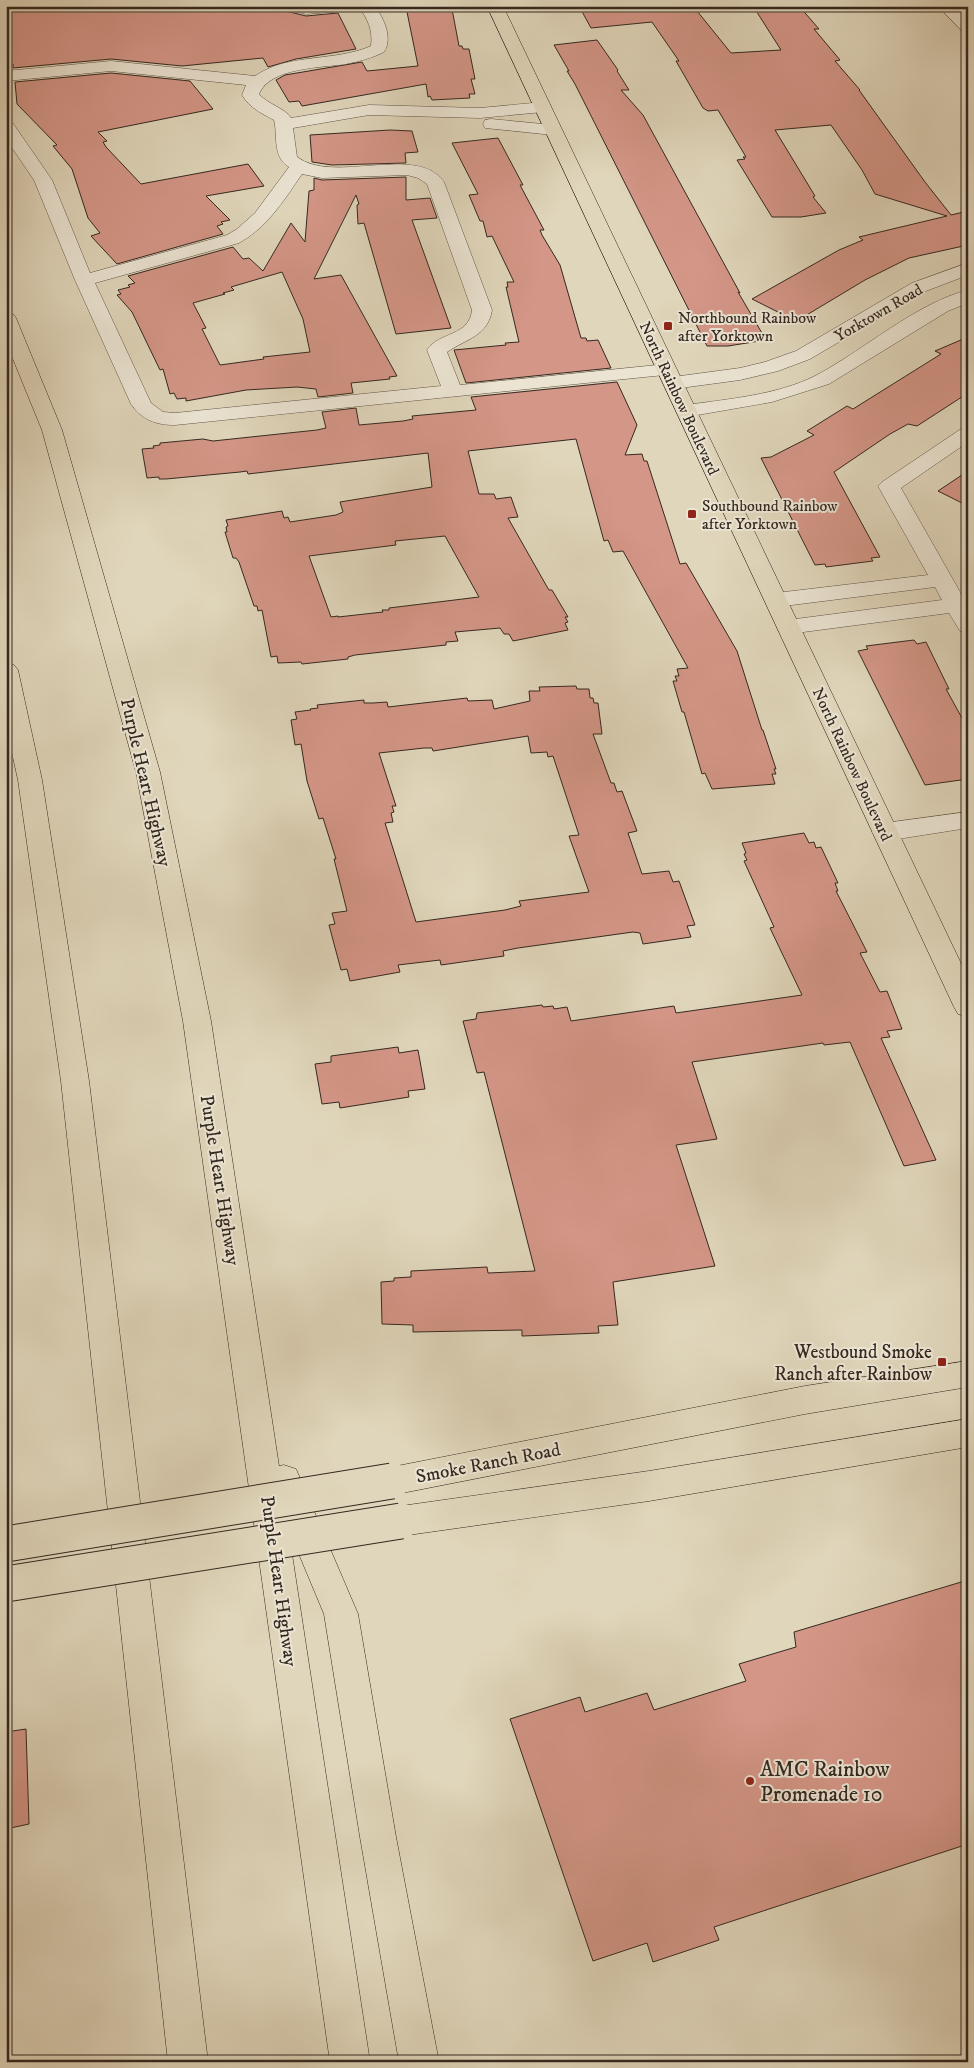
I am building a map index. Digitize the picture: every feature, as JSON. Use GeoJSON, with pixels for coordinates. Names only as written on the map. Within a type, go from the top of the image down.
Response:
{"type":"FeatureCollection","features":[{"type":"Feature","properties":{"kind":"main road","name":"North Rainbow Boulevard"},"geometry":{"type":"LineString","coordinates":[[495,6],[968,1007]]}},
{"type":"Feature","properties":{"kind":"main road","name":"Purple Heart Highway"},"geometry":{"type":"LineString","coordinates":[[6,318],[52,430],[148,772],[197,1021],[256,1412],[350,2062]]}},
{"type":"Feature","properties":{"kind":"main road"},"geometry":{"type":"LineString","coordinates":[[6,670],[30,780],[75,1081],[188,2062]]}},
{"type":"Feature","properties":{"kind":"main road","name":"Smoke Ranch Road"},"geometry":{"type":"LineString","coordinates":[[6,1544],[392,1481],[805,1400],[968,1374]]}},
{"type":"Feature","properties":{"kind":"main road"},"geometry":{"type":"LineString","coordinates":[[256,1412],[341,1614],[378,1837],[419,2062]]}},
{"type":"Feature","properties":{"kind":"main road"},"geometry":{"type":"LineString","coordinates":[[6,1584],[400,1520],[650,1486],[968,1433]]}},
{"type":"Feature","properties":{"kind":"street"},"geometry":{"type":"LineString","coordinates":[[291,6],[306,9],[344,6]]}},
{"type":"Feature","properties":{"kind":"street"},"geometry":{"type":"LineString","coordinates":[[366,6],[372,11],[380,41],[378,49],[373,53],[288,68],[264,76],[251,88],[250,95],[254,101],[282,117],[285,124],[284,145],[289,157],[298,166],[320,171],[412,171],[428,175],[435,182],[482,310],[480,323],[437,350],[453,390]]}},
{"type":"Feature","properties":{"kind":"street"},"geometry":{"type":"LineString","coordinates":[[946,6],[968,28]]}},
{"type":"Feature","properties":{"kind":"street"},"geometry":{"type":"LineString","coordinates":[[6,76],[111,66],[257,81]]}},
{"type":"Feature","properties":{"kind":"street"},"geometry":{"type":"LineString","coordinates":[[285,124],[369,110],[401,109],[480,112],[543,107]]}},
{"type":"Feature","properties":{"kind":"street"},"geometry":{"type":"LineString","coordinates":[[401,109],[481,124],[553,130]]}},
{"type":"Feature","properties":{"kind":"street","name":"Yorktown Road"},"geometry":{"type":"LineString","coordinates":[[6,126],[43,180],[84,280],[142,404],[146,412],[154,416],[175,419],[453,390],[670,376],[740,374],[771,367],[803,355],[919,287],[968,269]]}},
{"type":"Feature","properties":{"kind":"street"},"geometry":{"type":"LineString","coordinates":[[84,280],[233,239],[244,234],[260,220],[298,166]]}},
{"type":"Feature","properties":{"kind":"street","name":"Yorktown Road"},"geometry":{"type":"LineString","coordinates":[[686,411],[744,402],[800,390],[822,380],[941,308],[968,296]]}},
{"type":"Feature","properties":{"kind":"street"},"geometry":{"type":"LineString","coordinates":[[968,433],[889,486],[968,626]]}},
{"type":"Feature","properties":{"kind":"street"},"geometry":{"type":"LineString","coordinates":[[776,600],[942,580]]}},
{"type":"Feature","properties":{"kind":"street"},"geometry":{"type":"LineString","coordinates":[[788,627],[955,604]]}},
{"type":"Feature","properties":{"kind":"street"},"geometry":{"type":"LineString","coordinates":[[885,832],[968,820]]}},
{"type":"Feature","properties":{"kind":"building"},"geometry":{"type":"Polygon","coordinates":[[[6,6],[281,6],[286,11],[306,16],[338,13],[356,49],[296,59],[268,67],[263,58],[182,66],[111,59],[13,68],[13,64],[6,64],[6,6]]]}},
{"type":"Feature","properties":{"kind":"building"},"geometry":{"type":"Polygon","coordinates":[[[448,6],[448,9],[452,9],[459,46],[462,46],[463,49],[469,49],[475,79],[471,79],[475,94],[469,94],[470,98],[432,100],[430,96],[428,97],[426,84],[302,106],[299,101],[289,102],[276,80],[285,75],[362,62],[367,71],[418,66],[406,7],[448,6]]]}},
{"type":"Feature","properties":{"kind":"building"},"geometry":{"type":"Polygon","coordinates":[[[579,6],[693,6],[731,53],[781,50],[753,6],[799,6],[819,29],[814,29],[840,60],[835,61],[860,90],[925,182],[951,215],[968,211],[968,245],[909,258],[865,280],[800,319],[796,317],[792,319],[752,299],[839,250],[863,240],[859,237],[947,216],[875,194],[862,170],[831,125],[775,130],[815,196],[813,197],[826,213],[801,217],[772,217],[737,160],[745,159],[743,157],[746,157],[718,110],[708,111],[703,108],[676,61],[679,61],[652,22],[591,28],[579,6]]]}},
{"type":"Feature","properties":{"kind":"building"},"geometry":{"type":"Polygon","coordinates":[[[597,40],[618,70],[629,90],[621,90],[643,115],[740,293],[738,292],[766,340],[728,346],[707,346],[567,71],[569,71],[554,45],[597,40]]]}},
{"type":"Feature","properties":{"kind":"building"},"geometry":{"type":"Polygon","coordinates":[[[111,73],[190,81],[213,109],[98,132],[107,141],[103,142],[106,147],[141,184],[248,164],[264,186],[206,196],[230,220],[221,222],[223,224],[217,226],[223,234],[117,264],[91,236],[100,233],[88,218],[72,169],[53,146],[57,145],[17,104],[15,82],[111,73]]]}},
{"type":"Feature","properties":{"kind":"building"},"geometry":{"type":"Polygon","coordinates":[[[390,130],[412,131],[418,152],[405,153],[406,163],[332,165],[312,162],[310,135],[390,130]]]}},
{"type":"Feature","properties":{"kind":"building"},"geometry":{"type":"Polygon","coordinates":[[[498,138],[544,230],[540,230],[542,235],[560,265],[581,338],[586,338],[587,341],[598,340],[611,368],[466,383],[454,350],[519,342],[506,287],[508,287],[507,282],[514,282],[492,236],[487,237],[483,221],[480,221],[469,195],[478,194],[452,143],[498,138]]]}},
{"type":"Feature","properties":{"kind":"building"},"geometry":{"type":"Polygon","coordinates":[[[406,177],[406,200],[430,198],[437,218],[412,220],[451,328],[396,334],[364,223],[358,224],[357,205],[359,204],[356,195],[314,279],[341,275],[397,376],[389,377],[390,379],[351,383],[353,393],[318,397],[316,389],[297,387],[246,390],[186,401],[186,398],[177,399],[174,393],[170,394],[163,369],[160,370],[132,312],[117,295],[121,294],[118,290],[130,287],[128,285],[135,283],[128,276],[233,247],[243,259],[249,258],[263,271],[291,223],[305,242],[309,191],[314,190],[314,178],[322,180],[406,177]],[[282,272],[231,287],[234,290],[193,303],[206,328],[202,329],[220,365],[264,359],[263,357],[310,352],[303,319],[282,272]]]}},
{"type":"Feature","properties":{"kind":"building"},"geometry":{"type":"Polygon","coordinates":[[[968,337],[968,393],[917,426],[908,424],[890,434],[834,472],[880,557],[871,558],[873,561],[826,567],[825,564],[815,565],[761,458],[771,457],[814,435],[807,431],[847,406],[853,409],[941,354],[935,351],[968,337]]]}},
{"type":"Feature","properties":{"kind":"building"},"geometry":{"type":"Polygon","coordinates":[[[617,382],[637,425],[625,455],[642,454],[644,461],[647,461],[680,564],[686,563],[737,651],[776,769],[774,769],[776,774],[772,774],[775,784],[712,789],[705,773],[702,774],[673,681],[677,681],[675,676],[679,676],[677,669],[688,668],[623,551],[613,552],[608,540],[604,541],[576,439],[468,451],[479,494],[494,494],[496,499],[511,497],[518,517],[508,518],[549,590],[552,590],[568,617],[565,617],[568,622],[565,623],[568,630],[513,641],[509,634],[504,634],[500,628],[455,632],[458,641],[446,642],[446,645],[355,655],[348,657],[348,659],[302,664],[301,662],[278,663],[277,656],[271,657],[262,610],[258,611],[257,606],[254,606],[239,562],[236,558],[233,558],[225,532],[227,532],[226,527],[228,526],[226,520],[282,511],[284,518],[288,517],[290,522],[336,515],[343,512],[340,502],[432,487],[428,453],[248,474],[247,471],[166,479],[159,479],[159,477],[147,478],[142,449],[154,448],[153,446],[160,445],[160,443],[203,439],[213,441],[317,430],[326,428],[322,412],[356,408],[359,425],[403,421],[413,419],[412,416],[476,410],[471,397],[617,382]],[[445,536],[395,541],[396,545],[309,556],[331,617],[383,612],[382,610],[389,610],[389,608],[479,597],[445,536]]]}},
{"type":"Feature","properties":{"kind":"building"},"geometry":{"type":"Polygon","coordinates":[[[968,471],[968,506],[938,491],[968,471]]]}},
{"type":"Feature","properties":{"kind":"building"},"geometry":{"type":"Polygon","coordinates":[[[914,640],[917,644],[926,642],[949,689],[946,689],[968,729],[968,779],[925,785],[858,651],[868,649],[866,646],[914,640]]]}},
{"type":"Feature","properties":{"kind":"building"},"geometry":{"type":"Polygon","coordinates":[[[576,686],[577,689],[589,689],[590,698],[593,698],[594,703],[598,703],[602,734],[593,734],[611,783],[614,783],[617,792],[622,791],[637,831],[628,833],[642,874],[669,871],[673,882],[679,881],[695,925],[687,926],[691,937],[643,944],[640,933],[633,932],[518,948],[503,951],[504,956],[441,965],[440,960],[398,965],[400,972],[350,981],[347,969],[341,970],[329,925],[335,924],[332,913],[347,911],[334,859],[336,859],[323,818],[319,819],[307,781],[301,744],[295,745],[291,720],[297,719],[295,712],[318,708],[317,705],[364,700],[364,703],[387,702],[388,707],[467,698],[468,701],[492,700],[494,709],[530,701],[529,691],[540,691],[539,687],[576,686]],[[528,736],[433,751],[432,748],[424,748],[379,753],[396,806],[392,806],[394,812],[391,813],[393,822],[385,823],[416,922],[505,910],[521,906],[519,901],[589,892],[569,836],[579,835],[553,756],[548,757],[547,752],[531,753],[528,736]]]}},
{"type":"Feature","properties":{"kind":"building"},"geometry":{"type":"Polygon","coordinates":[[[804,833],[809,843],[814,842],[816,848],[821,847],[838,883],[835,883],[838,891],[836,891],[867,952],[860,953],[880,992],[887,991],[902,1029],[887,1031],[890,1037],[881,1038],[936,1160],[904,1166],[850,1042],[824,1045],[823,1043],[692,1062],[717,1139],[676,1145],[715,1266],[613,1282],[618,1325],[598,1326],[599,1333],[522,1336],[522,1330],[413,1332],[413,1325],[382,1324],[381,1282],[394,1281],[394,1278],[411,1277],[411,1271],[487,1267],[488,1273],[535,1271],[484,1072],[477,1073],[463,1021],[476,1019],[477,1013],[542,1005],[543,1007],[553,1006],[554,1009],[567,1007],[571,1021],[674,1006],[676,1013],[802,995],[770,928],[774,927],[744,861],[747,860],[742,843],[804,833]]]}},
{"type":"Feature","properties":{"kind":"building"},"geometry":{"type":"Polygon","coordinates":[[[398,1047],[399,1053],[418,1050],[425,1089],[408,1091],[409,1097],[340,1108],[339,1102],[322,1104],[315,1064],[331,1062],[331,1056],[398,1047]]]}},
{"type":"Feature","properties":{"kind":"building","name":"AMC Rainbow Promenade 10"},"geometry":{"type":"Polygon","coordinates":[[[968,1580],[968,1844],[714,1927],[719,1940],[653,1962],[647,1943],[593,1961],[510,1719],[580,1697],[585,1712],[647,1693],[654,1710],[746,1681],[739,1664],[796,1647],[794,1632],[968,1580]]]}},
{"type":"Feature","properties":{"kind":"building"},"geometry":{"type":"Polygon","coordinates":[[[26,1729],[29,1824],[6,1829],[6,1732],[26,1729]]]}},
{"type":"Feature","properties":{"kind":"place","name":"Northbound Rainbow after Yorktown"},"geometry":{"type":"Point","coordinates":[668,326]}},
{"type":"Feature","properties":{"kind":"place","name":"Southbound Rainbow after Yorktown"},"geometry":{"type":"Point","coordinates":[692,514]}},
{"type":"Feature","properties":{"kind":"place","name":"Westbound Smoke Ranch after Rainbow"},"geometry":{"type":"Point","coordinates":[942,1362]}},
{"type":"Feature","properties":{"kind":"place","name":"AMC Rainbow Promenade 10"},"geometry":{"type":"Point","coordinates":[750,1781]}}]}
